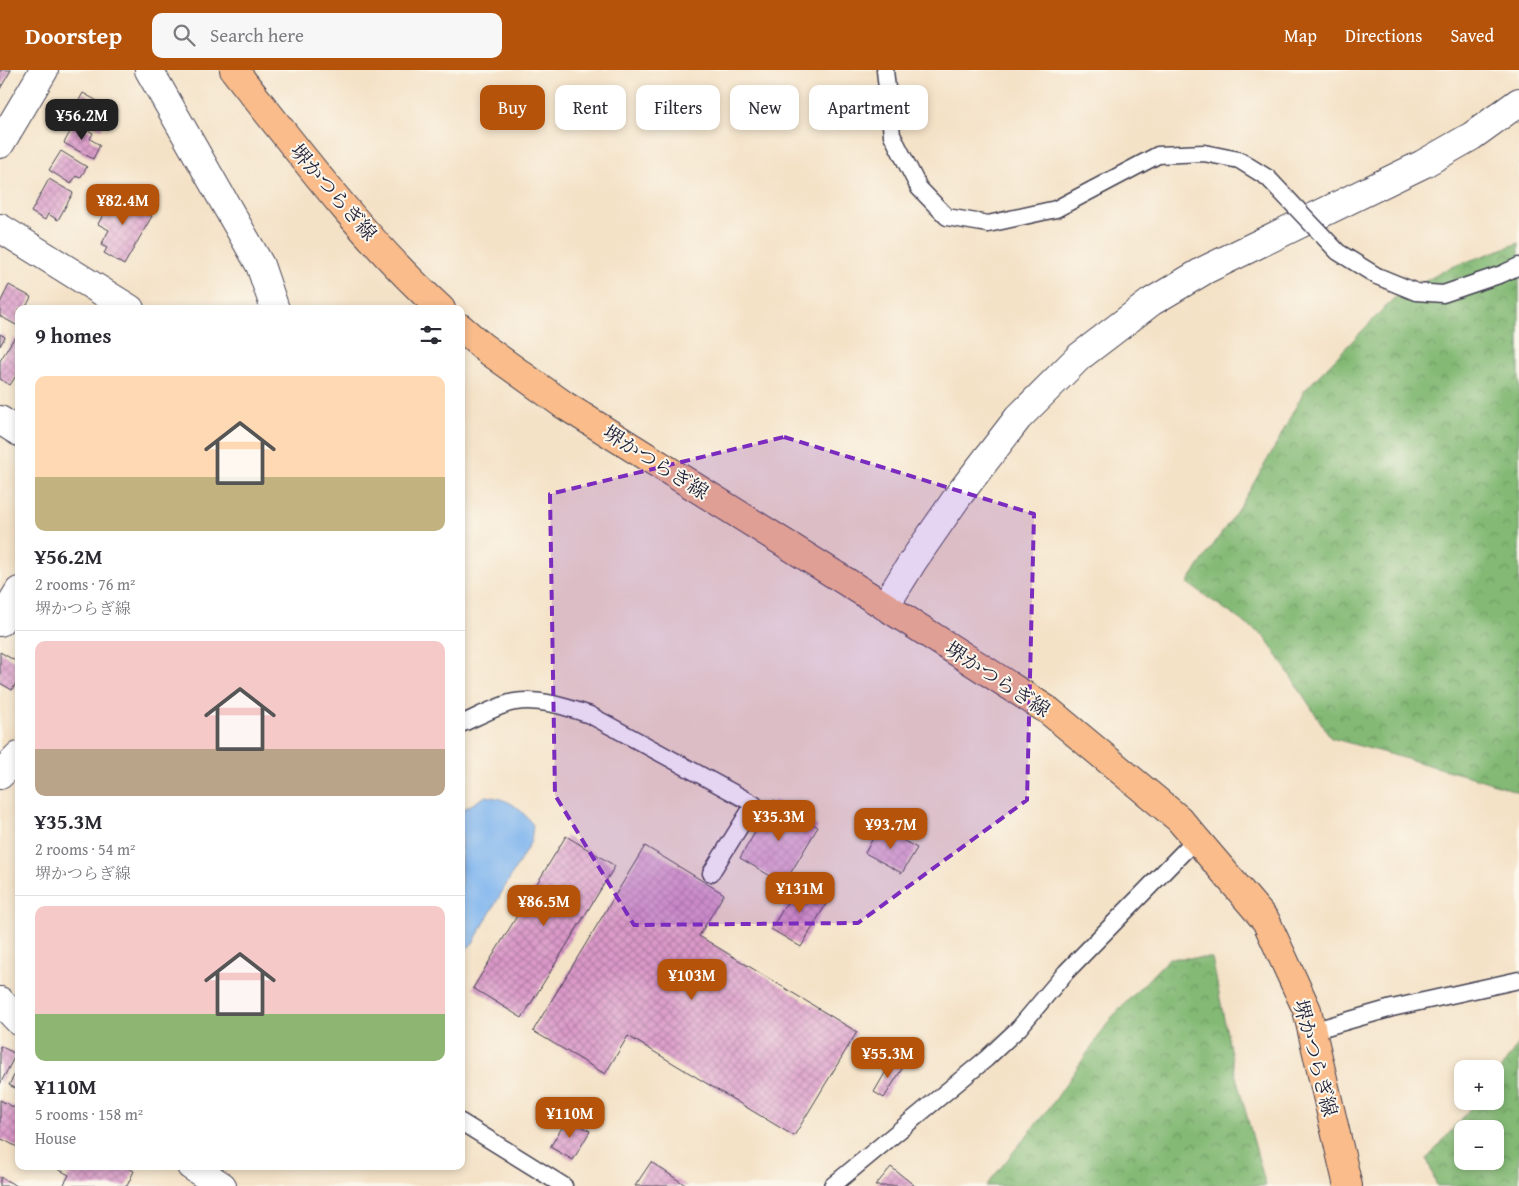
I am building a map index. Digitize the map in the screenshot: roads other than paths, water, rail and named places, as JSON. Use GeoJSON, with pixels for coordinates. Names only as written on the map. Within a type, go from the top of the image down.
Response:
{"type":"FeatureCollection","features":[{"type":"Feature","properties":{"kind":"main road","name":"堺かつらぎ線"},"geometry":{"type":"LineString","coordinates":[[234,70],[334,196],[418,288],[437,305]]}},
{"type":"Feature","properties":{"kind":"main road","name":"堺かつらぎ線"},"geometry":{"type":"LineString","coordinates":[[465,331],[483,347],[564,405],[1049,711],[1179,819],[1266,921],[1308,1010],[1348,1186]]}},
{"type":"Feature","properties":{"kind":"street"},"geometry":{"type":"LineString","coordinates":[[0,144],[44,70]]}},
{"type":"Feature","properties":{"kind":"street"},"geometry":{"type":"LineString","coordinates":[[149,70],[260,265],[274,305]]}},
{"type":"Feature","properties":{"kind":"street"},"geometry":{"type":"LineString","coordinates":[[885,606],[913,561],[958,496],[1018,418],[1079,357],[1151,302],[1205,270],[1423,164],[1472,136],[1519,102]]}},
{"type":"Feature","properties":{"kind":"street"},"geometry":{"type":"LineString","coordinates":[[0,228],[124,305]]}},
{"type":"Feature","properties":{"kind":"street"},"geometry":{"type":"LineString","coordinates":[[0,420],[15,429]]}},
{"type":"Feature","properties":{"kind":"street"},"geometry":{"type":"LineString","coordinates":[[1,617],[15,597]]}},
{"type":"Feature","properties":{"kind":"street"},"geometry":{"type":"LineString","coordinates":[[0,775],[15,760]]}},
{"type":"Feature","properties":{"kind":"street"},"geometry":{"type":"LineString","coordinates":[[0,1001],[15,1017]]}},
{"type":"Feature","properties":{"kind":"street"},"geometry":{"type":"LineString","coordinates":[[197,1170],[222,1186]]}},
{"type":"Feature","properties":{"kind":"lane"},"geometry":{"type":"LineString","coordinates":[[885,70],[892,135],[919,188],[947,217],[988,224],[1056,209],[1158,155],[1204,153],[1238,160],[1268,178],[1338,252],[1376,276],[1416,292],[1443,294],[1502,274],[1519,266]]}},
{"type":"Feature","properties":{"kind":"lane"},"geometry":{"type":"LineString","coordinates":[[465,722],[514,702],[562,705],[590,715],[754,804],[711,873]]}},
{"type":"Feature","properties":{"kind":"lane"},"geometry":{"type":"LineString","coordinates":[[832,1186],[986,1059],[1019,1028],[1066,972],[1196,839]]}},
{"type":"Feature","properties":{"kind":"lane"},"geometry":{"type":"LineString","coordinates":[[1312,1031],[1392,1008],[1519,980]]}},
{"type":"Feature","properties":{"kind":"lane"},"geometry":{"type":"LineString","coordinates":[[465,1124],[564,1186]]}},
{"type":"Feature","properties":{"kind":"water"},"geometry":{"type":"Polygon","coordinates":[[[486,796],[513,805],[533,825],[531,841],[473,943],[465,950],[465,809],[486,796]]]}}]}
